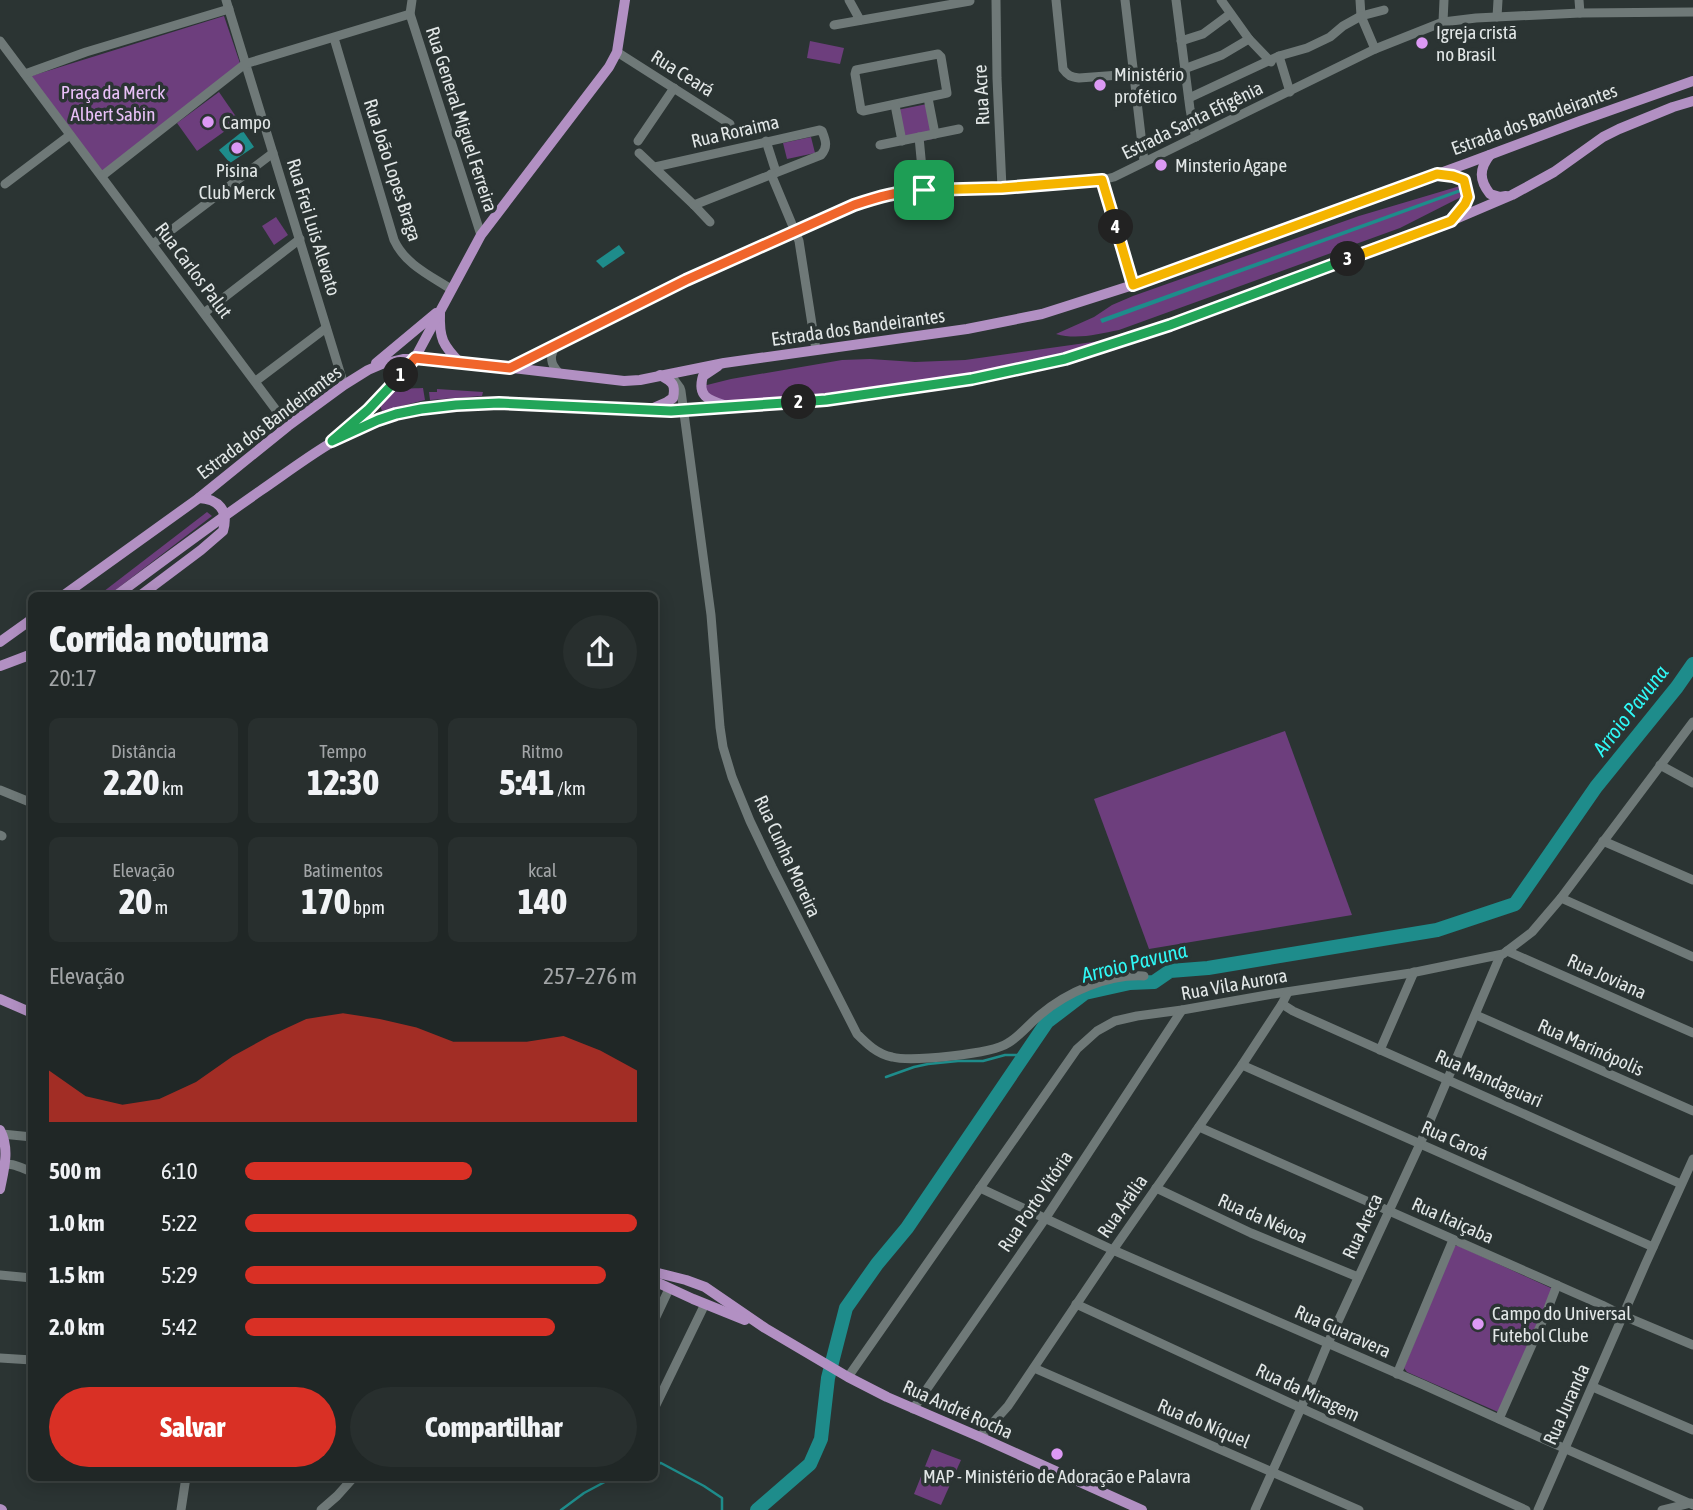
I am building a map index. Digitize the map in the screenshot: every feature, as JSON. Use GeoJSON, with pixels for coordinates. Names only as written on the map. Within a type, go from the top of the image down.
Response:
{"type":"FeatureCollection","features":[{"type":"Feature","properties":{"kind":"main road"},"geometry":{"type":"LineString","coordinates":[[332,441],[368,410],[415,358],[481,235],[609,68],[617,52],[625,0]]}},
{"type":"Feature","properties":{"kind":"main road","name":"Estrada dos Bandeirantes"},"geometry":{"type":"LineString","coordinates":[[68,592],[199,498],[344,385],[368,370],[394,361],[415,358],[624,381],[724,363],[1018,320],[1069,307],[1133,285],[1693,81]]}},
{"type":"Feature","properties":{"kind":"main road","name":"Estrada dos Bandeirantes"},"geometry":{"type":"LineString","coordinates":[[121,592],[225,515],[332,441],[396,414],[456,405],[499,403],[684,411],[826,400],[972,379],[1065,359],[1170,325],[1451,221],[1512,195],[1554,172],[1603,137],[1693,101]]}},
{"type":"Feature","properties":{"kind":"main road"},"geometry":{"type":"LineString","coordinates":[[1492,153],[1480,174],[1485,188],[1495,196],[1512,195]]}},
{"type":"Feature","properties":{"kind":"main road"},"geometry":{"type":"LineString","coordinates":[[1437,174],[1464,180],[1468,197],[1451,221]]}},
{"type":"Feature","properties":{"kind":"main road"},"geometry":{"type":"LineString","coordinates":[[441,309],[441,339],[460,363]]}},
{"type":"Feature","properties":{"kind":"main road"},"geometry":{"type":"LineString","coordinates":[[368,370],[441,309]]}},
{"type":"Feature","properties":{"kind":"main road"},"geometry":{"type":"LineString","coordinates":[[724,363],[704,375],[700,384],[707,398],[728,407]]}},
{"type":"Feature","properties":{"kind":"main road"},"geometry":{"type":"LineString","coordinates":[[649,410],[673,398],[675,388],[664,374]]}},
{"type":"Feature","properties":{"kind":"main road"},"geometry":{"type":"LineString","coordinates":[[145,592],[223,531],[225,515],[214,500],[199,498]]}},
{"type":"Feature","properties":{"kind":"main road"},"geometry":{"type":"LineString","coordinates":[[0,642],[28,622]]}},
{"type":"Feature","properties":{"kind":"main road"},"geometry":{"type":"LineString","coordinates":[[0,666],[28,656]]}},
{"type":"Feature","properties":{"kind":"main road"},"geometry":{"type":"LineString","coordinates":[[0,999],[28,1008]]}},
{"type":"Feature","properties":{"kind":"main road"},"geometry":{"type":"LineString","coordinates":[[0,1189],[6,1149],[1,1132]]}},
{"type":"Feature","properties":{"kind":"main road","name":"Rua André Rocha"},"geometry":{"type":"LineString","coordinates":[[658,1273],[705,1287],[765,1328],[846,1376],[913,1409],[1142,1510]]}},
{"type":"Feature","properties":{"kind":"main road","name":"Rua André Rocha"},"geometry":{"type":"LineString","coordinates":[[658,1283],[765,1328]]}},
{"type":"Feature","properties":{"kind":"street"},"geometry":{"type":"LineString","coordinates":[[102,176],[245,64],[410,14],[412,0]]}},
{"type":"Feature","properties":{"kind":"street"},"geometry":{"type":"LineString","coordinates":[[849,0],[860,20]]}},
{"type":"Feature","properties":{"kind":"street","name":"Rua Acre"},"geometry":{"type":"LineString","coordinates":[[996,0],[1002,188]]}},
{"type":"Feature","properties":{"kind":"street"},"geometry":{"type":"LineString","coordinates":[[1056,0],[1063,69],[1066,74],[1079,78],[1133,74]]}},
{"type":"Feature","properties":{"kind":"street"},"geometry":{"type":"LineString","coordinates":[[1125,0],[1144,162]]}},
{"type":"Feature","properties":{"kind":"street"},"geometry":{"type":"LineString","coordinates":[[1176,0],[1184,69],[1196,136]]}},
{"type":"Feature","properties":{"kind":"street"},"geometry":{"type":"LineString","coordinates":[[1221,0],[1250,39],[1275,59],[1290,92]]}},
{"type":"Feature","properties":{"kind":"street"},"geometry":{"type":"LineString","coordinates":[[1360,0],[1361,16],[1375,50]]}},
{"type":"Feature","properties":{"kind":"street"},"geometry":{"type":"LineString","coordinates":[[1443,22],[1444,0]]}},
{"type":"Feature","properties":{"kind":"street"},"geometry":{"type":"LineString","coordinates":[[1497,17],[1498,0]]}},
{"type":"Feature","properties":{"kind":"street"},"geometry":{"type":"LineString","coordinates":[[1579,0],[1580,13]]}},
{"type":"Feature","properties":{"kind":"street"},"geometry":{"type":"LineString","coordinates":[[834,24],[951,1],[970,1]]}},
{"type":"Feature","properties":{"kind":"street"},"geometry":{"type":"LineString","coordinates":[[25,74],[227,4]]}},
{"type":"Feature","properties":{"kind":"street","name":"Rua Frei Luis Alevato"},"geometry":{"type":"LineString","coordinates":[[227,4],[344,385]]}},
{"type":"Feature","properties":{"kind":"street"},"geometry":{"type":"LineString","coordinates":[[1189,98],[1324,40],[1361,16],[1384,10]]}},
{"type":"Feature","properties":{"kind":"street","name":"Estrada Santa Efigênia"},"geometry":{"type":"LineString","coordinates":[[510,368],[686,280],[877,197],[902,191],[1002,188],[1114,177],[1375,50],[1443,22],[1580,13],[1693,12]]}},
{"type":"Feature","properties":{"kind":"street","name":"Rua General Miguel Ferreira"},"geometry":{"type":"LineString","coordinates":[[410,14],[481,235]]}},
{"type":"Feature","properties":{"kind":"street"},"geometry":{"type":"LineString","coordinates":[[1181,41],[1203,33],[1230,14]]}},
{"type":"Feature","properties":{"kind":"street","name":"Rua João Lopes Braga"},"geometry":{"type":"LineString","coordinates":[[334,37],[399,251],[411,263],[451,289]]}},
{"type":"Feature","properties":{"kind":"street"},"geometry":{"type":"LineString","coordinates":[[1184,69],[1229,52],[1250,39]]}},
{"type":"Feature","properties":{"kind":"street","name":"Rua Carlos Palut"},"geometry":{"type":"LineString","coordinates":[[0,41],[288,426]]}},
{"type":"Feature","properties":{"kind":"street","name":"Rua Ceará"},"geometry":{"type":"LineString","coordinates":[[617,52],[730,124]]}},
{"type":"Feature","properties":{"kind":"street","name":"Rua Acre"},"geometry":{"type":"LineString","coordinates":[[939,54],[948,91],[946,94],[928,98],[862,110],[855,71],[939,54]]}},
{"type":"Feature","properties":{"kind":"street"},"geometry":{"type":"LineString","coordinates":[[638,141],[674,88]]}},
{"type":"Feature","properties":{"kind":"street"},"geometry":{"type":"LineString","coordinates":[[928,98],[935,134]]}},
{"type":"Feature","properties":{"kind":"street"},"geometry":{"type":"LineString","coordinates":[[895,105],[902,141]]}},
{"type":"Feature","properties":{"kind":"street","name":"Rua Acre"},"geometry":{"type":"LineString","coordinates":[[880,145],[959,129]]}},
{"type":"Feature","properties":{"kind":"street","name":"Rua Roraima"},"geometry":{"type":"LineString","coordinates":[[655,167],[822,131],[826,149],[821,155],[773,173]]}},
{"type":"Feature","properties":{"kind":"street"},"geometry":{"type":"LineString","coordinates":[[5,184],[70,135]]}},
{"type":"Feature","properties":{"kind":"street"},"geometry":{"type":"LineString","coordinates":[[919,137],[924,190]]}},
{"type":"Feature","properties":{"kind":"street"},"geometry":{"type":"LineString","coordinates":[[766,141],[773,173],[799,241],[816,350]]}},
{"type":"Feature","properties":{"kind":"street"},"geometry":{"type":"LineString","coordinates":[[153,244],[273,153]]}},
{"type":"Feature","properties":{"kind":"street"},"geometry":{"type":"LineString","coordinates":[[639,153],[710,222]]}},
{"type":"Feature","properties":{"kind":"street"},"geometry":{"type":"LineString","coordinates":[[694,205],[773,173]]}},
{"type":"Feature","properties":{"kind":"street"},"geometry":{"type":"LineString","coordinates":[[1102,180],[1133,285]]}},
{"type":"Feature","properties":{"kind":"street"},"geometry":{"type":"LineString","coordinates":[[204,313],[300,239]]}},
{"type":"Feature","properties":{"kind":"street"},"geometry":{"type":"LineString","coordinates":[[256,381],[327,328]]}},
{"type":"Feature","properties":{"kind":"street"},"geometry":{"type":"LineString","coordinates":[[556,346],[551,359],[559,373]]}},
{"type":"Feature","properties":{"kind":"street","name":"Rua Cunha Moreira"},"geometry":{"type":"LineString","coordinates":[[664,374],[680,388],[684,411],[711,615],[723,747],[750,821],[857,1034],[869,1046],[894,1058],[991,1050],[1007,1045],[1037,1017],[1066,996],[1093,985],[1144,976]]}},
{"type":"Feature","properties":{"kind":"street","name":"Rua Vila Aurora"},"geometry":{"type":"LineString","coordinates":[[846,1376],[1077,1049],[1097,1031],[1115,1021],[1137,1016],[1415,972],[1504,953],[1532,932],[1561,898],[1693,722]]}},
{"type":"Feature","properties":{"kind":"street"},"geometry":{"type":"LineString","coordinates":[[1660,765],[1693,783]]}},
{"type":"Feature","properties":{"kind":"street"},"geometry":{"type":"LineString","coordinates":[[0,790],[28,801]]}},
{"type":"Feature","properties":{"kind":"street"},"geometry":{"type":"LineString","coordinates":[[1603,841],[1693,880]]}},
{"type":"Feature","properties":{"kind":"street"},"geometry":{"type":"LineString","coordinates":[[1561,898],[1693,957]]}},
{"type":"Feature","properties":{"kind":"street","name":"Rua Areca"},"geometry":{"type":"LineString","coordinates":[[1255,1510],[1504,953]]}},
{"type":"Feature","properties":{"kind":"street","name":"Rua Joviana"},"geometry":{"type":"LineString","coordinates":[[1504,953],[1693,1033]]}},
{"type":"Feature","properties":{"kind":"street"},"geometry":{"type":"LineString","coordinates":[[1380,1050],[1415,972]]}},
{"type":"Feature","properties":{"kind":"street","name":"Rua Arália"},"geometry":{"type":"LineString","coordinates":[[980,1437],[1008,1406],[1112,1250],[1242,1065],[1288,992]]}},
{"type":"Feature","properties":{"kind":"street","name":"Rua Mandaguari"},"geometry":{"type":"LineString","coordinates":[[1282,1004],[1681,1184]]}},
{"type":"Feature","properties":{"kind":"street","name":"Rua Porto Vitória"},"geometry":{"type":"LineString","coordinates":[[913,1409],[1045,1219],[1182,1010]]}},
{"type":"Feature","properties":{"kind":"street","name":"Rua Marinópolis"},"geometry":{"type":"LineString","coordinates":[[1476,1015],[1693,1111]]}},
{"type":"Feature","properties":{"kind":"street","name":"Rua Caroá"},"geometry":{"type":"LineString","coordinates":[[1242,1065],[1653,1247]]}},
{"type":"Feature","properties":{"kind":"street","name":"Rua Itaiçaba"},"geometry":{"type":"LineString","coordinates":[[1199,1127],[1624,1316],[1692,1341]]}},
{"type":"Feature","properties":{"kind":"street"},"geometry":{"type":"LineString","coordinates":[[1,1132],[28,1136]]}},
{"type":"Feature","properties":{"kind":"street","name":"Rua Juranda"},"geometry":{"type":"LineString","coordinates":[[1538,1510],[1693,1159]]}},
{"type":"Feature","properties":{"kind":"street"},"geometry":{"type":"LineString","coordinates":[[3,1165],[12,1164],[28,1170]]}},
{"type":"Feature","properties":{"kind":"street","name":"Rua Guaravera"},"geometry":{"type":"LineString","coordinates":[[980,1188],[1112,1250],[1692,1503]]}},
{"type":"Feature","properties":{"kind":"street","name":"Rua da Névoa"},"geometry":{"type":"LineString","coordinates":[[1156,1188],[1251,1233],[1358,1277]]}},
{"type":"Feature","properties":{"kind":"street"},"geometry":{"type":"LineString","coordinates":[[1397,1374],[1453,1240]]}},
{"type":"Feature","properties":{"kind":"street"},"geometry":{"type":"LineString","coordinates":[[0,1275],[28,1278]]}},
{"type":"Feature","properties":{"kind":"street"},"geometry":{"type":"LineString","coordinates":[[1499,1419],[1557,1285]]}},
{"type":"Feature","properties":{"kind":"street"},"geometry":{"type":"LineString","coordinates":[[658,1312],[669,1289]]}},
{"type":"Feature","properties":{"kind":"street"},"geometry":{"type":"LineString","coordinates":[[658,1401],[705,1304]]}},
{"type":"Feature","properties":{"kind":"street","name":"Rua da Miragem"},"geometry":{"type":"LineString","coordinates":[[1076,1304],[1526,1510]]}},
{"type":"Feature","properties":{"kind":"street"},"geometry":{"type":"LineString","coordinates":[[0,1358],[28,1360]]}},
{"type":"Feature","properties":{"kind":"street","name":"Rua do Níquel"},"geometry":{"type":"LineString","coordinates":[[1034,1368],[1359,1510]]}},
{"type":"Feature","properties":{"kind":"street"},"geometry":{"type":"LineString","coordinates":[[1593,1387],[1693,1430]]}},
{"type":"Feature","properties":{"kind":"street"},"geometry":{"type":"LineString","coordinates":[[181,1510],[185,1481]]}},
{"type":"Feature","properties":{"kind":"street"},"geometry":{"type":"LineString","coordinates":[[321,1510],[350,1481]]}},
{"type":"Feature","properties":{"kind":"street"},"geometry":{"type":"LineString","coordinates":[[1662,1510],[1692,1503]]}},
{"type":"Feature","properties":{"kind":"green space","name":"Praça da Merck Albert Sabin"},"geometry":{"type":"Polygon","coordinates":[[[224,16],[242,69],[102,175],[28,77],[224,16]]]}},
{"type":"Feature","properties":{"kind":"green space"},"geometry":{"type":"Polygon","coordinates":[[[810,41],[844,48],[840,64],[807,58],[810,41]]]}},
{"type":"Feature","properties":{"kind":"green space","name":"Campo"},"geometry":{"type":"Polygon","coordinates":[[[219,92],[239,121],[197,151],[177,123],[219,92]]]}},
{"type":"Feature","properties":{"kind":"green space"},"geometry":{"type":"Polygon","coordinates":[[[927,104],[933,139],[904,144],[897,110],[927,104]]]}},
{"type":"Feature","properties":{"kind":"green space"},"geometry":{"type":"Polygon","coordinates":[[[811,137],[815,153],[787,159],[783,143],[811,137]]]}},
{"type":"Feature","properties":{"kind":"green space"},"geometry":{"type":"Polygon","coordinates":[[[1460,186],[1465,195],[1400,228],[1119,330],[1080,336],[1056,334],[1133,296],[1359,216],[1460,186]]]}},
{"type":"Feature","properties":{"kind":"green space"},"geometry":{"type":"Polygon","coordinates":[[[276,217],[288,235],[274,245],[262,226],[276,217]]]}},
{"type":"Feature","properties":{"kind":"green space"},"geometry":{"type":"Polygon","coordinates":[[[1107,340],[1092,347],[1002,369],[805,396],[718,405],[703,386],[842,360],[965,360],[1107,340]]]}},
{"type":"Feature","properties":{"kind":"green space"},"geometry":{"type":"Polygon","coordinates":[[[423,388],[425,400],[382,411],[380,405],[395,392],[423,388]]]}},
{"type":"Feature","properties":{"kind":"green space"},"geometry":{"type":"Polygon","coordinates":[[[437,389],[483,392],[482,396],[430,400],[429,392],[437,392],[437,389]]]}},
{"type":"Feature","properties":{"kind":"green space"},"geometry":{"type":"Polygon","coordinates":[[[207,512],[212,516],[113,592],[103,592],[207,512]]]}},
{"type":"Feature","properties":{"kind":"green space"},"geometry":{"type":"Polygon","coordinates":[[[1285,731],[1352,915],[1149,949],[1094,799],[1285,731]]]}},
{"type":"Feature","properties":{"kind":"green space","name":"Campo do Universal Futebol Clube"},"geometry":{"type":"Polygon","coordinates":[[[1454,1246],[1553,1289],[1498,1412],[1407,1372],[1404,1368],[1454,1246]]]}},
{"type":"Feature","properties":{"kind":"green space"},"geometry":{"type":"Polygon","coordinates":[[[932,1449],[961,1460],[941,1505],[914,1494],[932,1449]]]}},
{"type":"Feature","properties":{"kind":"water","name":"Pisina Club Merck"},"geometry":{"type":"Polygon","coordinates":[[[243,131],[254,147],[230,163],[219,150],[243,131]]]}},
{"type":"Feature","properties":{"kind":"water"},"geometry":{"type":"Polygon","coordinates":[[[1460,189],[1461,192],[1102,323],[1100,319],[1460,189]]]}},
{"type":"Feature","properties":{"kind":"water"},"geometry":{"type":"Polygon","coordinates":[[[619,245],[625,253],[603,268],[596,261],[619,245]]]}},
{"type":"Feature","properties":{"kind":"waterway","name":"Arroio Pavuna"},"geometry":{"type":"LineString","coordinates":[[757,1510],[810,1464],[821,1439],[828,1378],[846,1308],[907,1228],[1047,1022],[1085,993],[1130,983],[1154,982],[1170,971],[1208,968],[1437,930],[1515,904],[1596,787],[1693,664]]}},
{"type":"Feature","properties":{"kind":"waterway"},"geometry":{"type":"LineString","coordinates":[[886,1077],[928,1064],[1025,1055]]}},
{"type":"Feature","properties":{"kind":"waterway"},"geometry":{"type":"LineString","coordinates":[[658,1463],[722,1498],[722,1510]]}},
{"type":"Feature","properties":{"kind":"waterway"},"geometry":{"type":"LineString","coordinates":[[561,1510],[606,1481]]}},
{"type":"Feature","properties":{"kind":"place","name":"Igreja cristã no Brasil"},"geometry":{"type":"Point","coordinates":[1422,43]}},
{"type":"Feature","properties":{"kind":"place","name":"Ministério profético"},"geometry":{"type":"Point","coordinates":[1100,85]}},
{"type":"Feature","properties":{"kind":"place","name":"Campo"},"geometry":{"type":"Point","coordinates":[208,122]}},
{"type":"Feature","properties":{"kind":"place","name":"Pisina Club Merck"},"geometry":{"type":"Point","coordinates":[237,148]}},
{"type":"Feature","properties":{"kind":"place","name":"Minsterio Agape"},"geometry":{"type":"Point","coordinates":[1161,165]}},
{"type":"Feature","properties":{"kind":"place","name":"Campo do Universal Futebol Clube"},"geometry":{"type":"Point","coordinates":[1478,1324]}},
{"type":"Feature","properties":{"kind":"place","name":"MAP - Ministério de Adoração e Palavra"},"geometry":{"type":"Point","coordinates":[1057,1454]}},
{"type":"Feature","properties":{"kind":"route"},"geometry":{"type":"LineString","coordinates":[[1437,174],[1464,180],[1468,197],[1461,211],[1451,221],[1170,325],[1065,359],[972,379],[826,400],[684,411],[499,403],[439,407],[396,414],[332,441],[368,410],[415,358],[510,368],[686,280],[854,205],[902,191],[924,190],[1002,188],[1102,180],[1133,285],[1437,174]]}}]}
